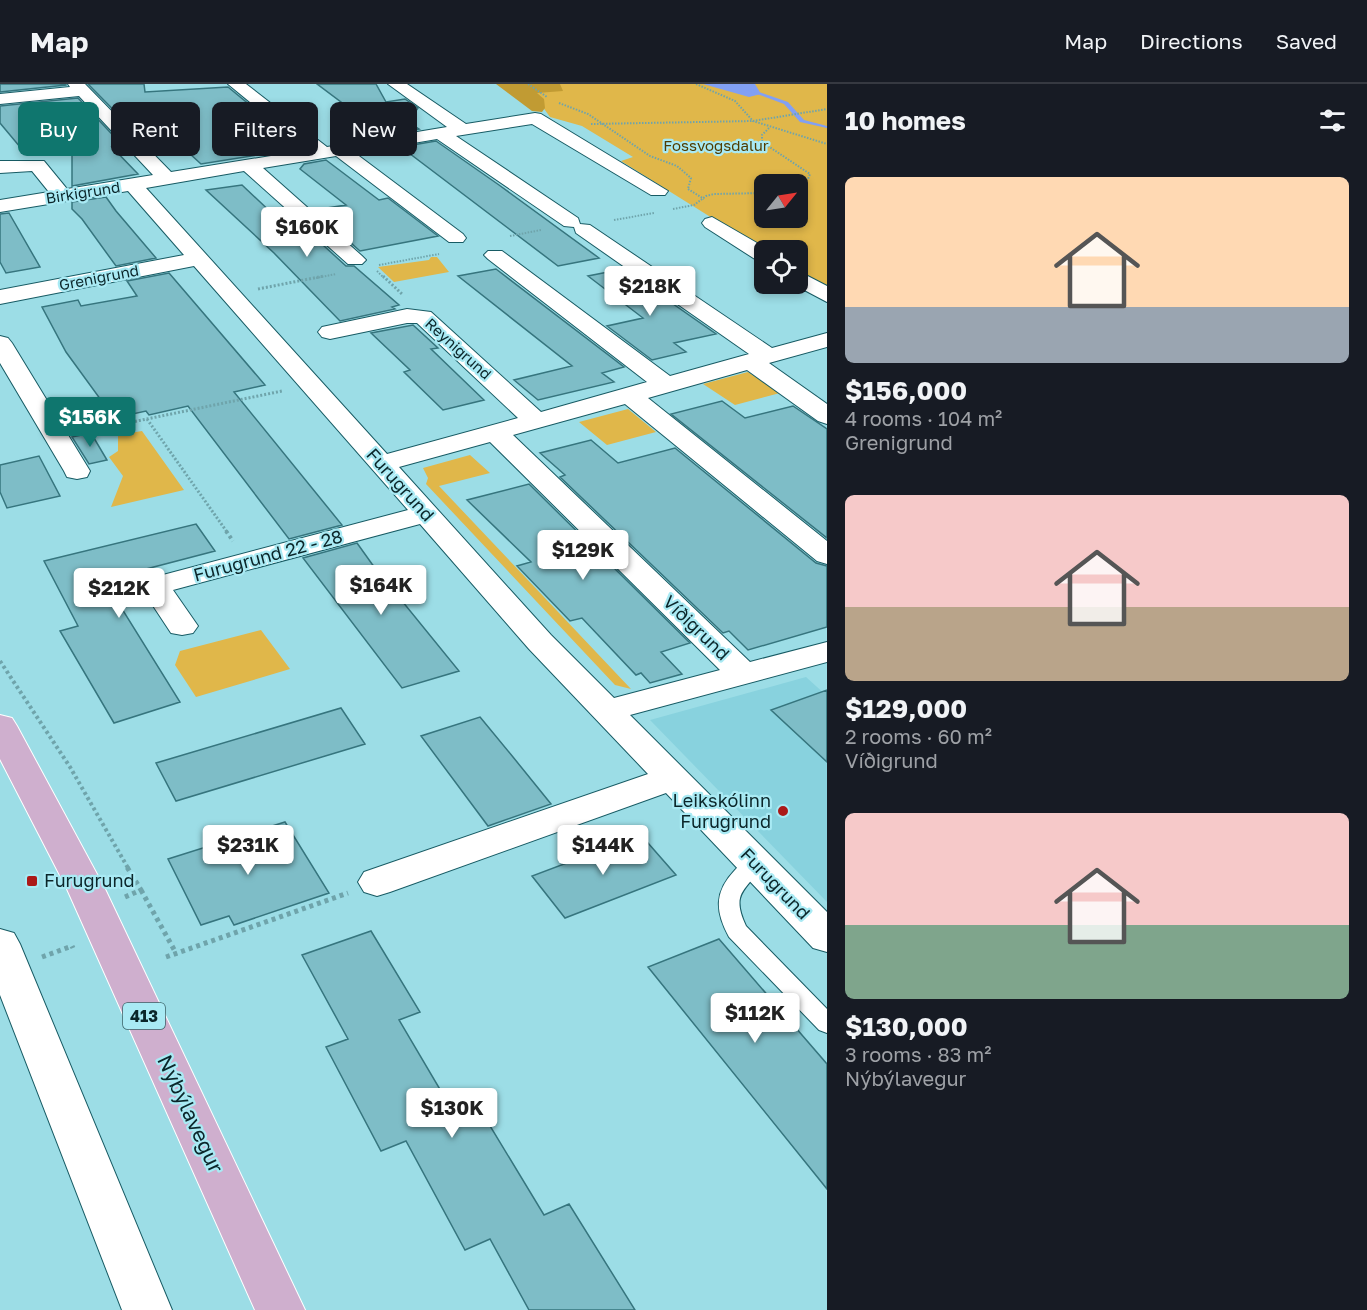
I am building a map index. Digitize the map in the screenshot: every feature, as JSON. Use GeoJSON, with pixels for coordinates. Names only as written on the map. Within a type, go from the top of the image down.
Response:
{"type":"FeatureCollection","features":[{"type":"Feature","properties":{"kind":"main road","name":"Nýbýlavegur"},"geometry":{"type":"LineString","coordinates":[[0,726],[86,889],[280,1310]]}},
{"type":"Feature","properties":{"kind":"street"},"geometry":{"type":"LineString","coordinates":[[236,84],[330,151]]}},
{"type":"Feature","properties":{"kind":"street"},"geometry":{"type":"LineString","coordinates":[[396,84],[463,130]]}},
{"type":"Feature","properties":{"kind":"street"},"geometry":{"type":"LineString","coordinates":[[0,99],[79,87],[166,179]]}},
{"type":"Feature","properties":{"kind":"street","name":"Birkigrund"},"geometry":{"type":"LineString","coordinates":[[417,138],[535,118],[658,191]]}},
{"type":"Feature","properties":{"kind":"street"},"geometry":{"type":"LineString","coordinates":[[441,134],[577,225],[759,359],[827,416]]}},
{"type":"Feature","properties":{"kind":"street","name":"Birkigrund"},"geometry":{"type":"LineString","coordinates":[[0,206],[330,152]]}},
{"type":"Feature","properties":{"kind":"street"},"geometry":{"type":"LineString","coordinates":[[338,156],[456,238]]}},
{"type":"Feature","properties":{"kind":"street"},"geometry":{"type":"LineString","coordinates":[[0,167],[37,165],[62,196]]}},
{"type":"Feature","properties":{"kind":"street"},"geometry":{"type":"LineString","coordinates":[[249,166],[355,260]]}},
{"type":"Feature","properties":{"kind":"street","name":"Furugrund"},"geometry":{"type":"LineString","coordinates":[[133,185],[540,642],[827,937]]}},
{"type":"Feature","properties":{"kind":"street"},"geometry":{"type":"LineString","coordinates":[[712,224],[754,250]]}},
{"type":"Feature","properties":{"kind":"street"},"geometry":{"type":"LineString","coordinates":[[495,255],[666,385]]}},
{"type":"Feature","properties":{"kind":"street","name":"Grenigrund"},"geometry":{"type":"LineString","coordinates":[[0,297],[199,259]]}},
{"type":"Feature","properties":{"kind":"street"},"geometry":{"type":"LineString","coordinates":[[808,283],[827,295]]}},
{"type":"Feature","properties":{"kind":"street","name":"Reynigrund"},"geometry":{"type":"LineString","coordinates":[[330,332],[407,316],[423,317],[536,421]]}},
{"type":"Feature","properties":{"kind":"street"},"geometry":{"type":"LineString","coordinates":[[381,464],[827,340]]}},
{"type":"Feature","properties":{"kind":"street"},"geometry":{"type":"LineString","coordinates":[[0,343],[77,471]]}},
{"type":"Feature","properties":{"kind":"street"},"geometry":{"type":"LineString","coordinates":[[629,395],[827,555]]}},
{"type":"Feature","properties":{"kind":"street","name":"Víðigrund"},"geometry":{"type":"LineString","coordinates":[[495,432],[742,673]]}},
{"type":"Feature","properties":{"kind":"street","name":"Furugrund 22 - 28"},"geometry":{"type":"LineString","coordinates":[[182,626],[155,586],[426,514]]}},
{"type":"Feature","properties":{"kind":"street","name":"Víðigrund"},"geometry":{"type":"LineString","coordinates":[[608,710],[827,651]]}},
{"type":"Feature","properties":{"kind":"street"},"geometry":{"type":"LineString","coordinates":[[377,882],[673,778]]}},
{"type":"Feature","properties":{"kind":"street"},"geometry":{"type":"LineString","coordinates":[[0,944],[147,1310]]}},
{"type":"Feature","properties":{"kind":"lane"},"geometry":{"type":"LineString","coordinates":[[754,863],[732,885],[727,897],[729,915],[737,931],[827,1024]]}},
{"type":"Feature","properties":{"kind":"path"},"geometry":{"type":"LineString","coordinates":[[528,84],[551,100],[588,114],[650,156],[684,170],[691,178],[688,189]]}},
{"type":"Feature","properties":{"kind":"path"},"geometry":{"type":"LineString","coordinates":[[696,84],[735,101],[753,121],[769,128],[827,144]]}},
{"type":"Feature","properties":{"kind":"path"},"geometry":{"type":"LineString","coordinates":[[545,124],[753,121],[827,109]]}},
{"type":"Feature","properties":{"kind":"path"},"geometry":{"type":"LineString","coordinates":[[769,128],[762,135],[762,142],[775,154],[803,167],[810,174],[808,177]]}},
{"type":"Feature","properties":{"kind":"path"},"geometry":{"type":"LineString","coordinates":[[658,191],[672,195],[708,218],[712,224]]}},
{"type":"Feature","properties":{"kind":"path"},"geometry":{"type":"LineString","coordinates":[[690,206],[714,194],[754,193]]}},
{"type":"Feature","properties":{"kind":"path"},"geometry":{"type":"LineString","coordinates":[[355,260],[372,267],[423,317]]}},
{"type":"Feature","properties":{"kind":"path"},"geometry":{"type":"LineString","coordinates":[[57,438],[309,385]]}},
{"type":"Feature","properties":{"kind":"path"},"geometry":{"type":"LineString","coordinates":[[147,419],[248,561]]}},
{"type":"Feature","properties":{"kind":"path"},"geometry":{"type":"LineString","coordinates":[[166,957],[377,882]]}},
{"type":"Feature","properties":{"kind":"path"},"geometry":{"type":"LineString","coordinates":[[141,890],[176,953]]}},
{"type":"Feature","properties":{"kind":"path"},"geometry":{"type":"LineString","coordinates":[[42,957],[72,946],[76,955]]}},
{"type":"Feature","properties":{"kind":"shaded area"},"geometry":{"type":"Polygon","coordinates":[[[496,84],[560,84],[563,91],[537,93],[544,99],[545,108],[542,112],[532,111],[496,84]]]}},
{"type":"Feature","properties":{"kind":"shaded area","name":"Leikskólinn Furugrund"},"geometry":{"type":"Polygon","coordinates":[[[806,677],[827,696],[827,902],[650,720],[806,677]]]}},
{"type":"Feature","properties":{"kind":"green space","name":"Fossvogsdalur"},"geometry":{"type":"Polygon","coordinates":[[[526,84],[827,84],[827,292],[808,280],[808,240],[754,240],[754,244],[621,161],[633,157],[582,126],[550,117],[526,84]]]}},
{"type":"Feature","properties":{"kind":"green space"},"geometry":{"type":"Polygon","coordinates":[[[431,257],[437,257],[449,272],[394,282],[378,267],[429,260],[431,257]]]}},
{"type":"Feature","properties":{"kind":"green space"},"geometry":{"type":"Polygon","coordinates":[[[748,372],[780,393],[735,405],[703,384],[748,372]]]}},
{"type":"Feature","properties":{"kind":"green space"},"geometry":{"type":"Polygon","coordinates":[[[628,409],[656,432],[607,445],[579,422],[628,409]]]}},
{"type":"Feature","properties":{"kind":"green space"},"geometry":{"type":"Polygon","coordinates":[[[142,431],[184,490],[111,507],[123,476],[109,457],[118,451],[118,435],[142,431]]]}},
{"type":"Feature","properties":{"kind":"green space"},"geometry":{"type":"Polygon","coordinates":[[[470,455],[490,473],[439,486],[631,689],[615,685],[426,484],[428,478],[423,468],[470,455]]]}},
{"type":"Feature","properties":{"kind":"green space"},"geometry":{"type":"Polygon","coordinates":[[[261,630],[290,669],[196,697],[175,665],[180,651],[261,630]]]}},
{"type":"Feature","properties":{"kind":"water"},"geometry":{"type":"Polygon","coordinates":[[[703,84],[755,84],[761,94],[749,97],[703,84]]]}},
{"type":"Feature","properties":{"kind":"building"},"geometry":{"type":"Polygon","coordinates":[[[0,84],[66,84],[66,85],[0,92],[0,84]]]}},
{"type":"Feature","properties":{"kind":"building"},"geometry":{"type":"Polygon","coordinates":[[[88,84],[144,84],[145,92],[228,87],[246,102],[212,102],[212,156],[252,156],[201,164],[192,156],[200,156],[200,102],[111,102],[111,107],[88,84]]]}},
{"type":"Feature","properties":{"kind":"building"},"geometry":{"type":"Polygon","coordinates":[[[317,84],[376,84],[386,102],[341,102],[317,84]]]}},
{"type":"Feature","properties":{"kind":"building"},"geometry":{"type":"Polygon","coordinates":[[[78,98],[82,102],[39,102],[78,98]]]}},
{"type":"Feature","properties":{"kind":"building"},"geometry":{"type":"Polygon","coordinates":[[[405,99],[409,102],[386,102],[405,99]]]}},
{"type":"Feature","properties":{"kind":"building"},"geometry":{"type":"Polygon","coordinates":[[[18,104],[18,145],[0,123],[0,106],[18,104]]]}},
{"type":"Feature","properties":{"kind":"building"},"geometry":{"type":"Polygon","coordinates":[[[99,120],[111,133],[111,156],[121,156],[138,174],[72,186],[72,156],[99,156],[99,120]]]}},
{"type":"Feature","properties":{"kind":"building"},"geometry":{"type":"Polygon","coordinates":[[[436,141],[599,258],[558,266],[413,156],[417,156],[417,144],[436,141]]]}},
{"type":"Feature","properties":{"kind":"building"},"geometry":{"type":"Polygon","coordinates":[[[326,160],[379,200],[388,198],[438,236],[360,251],[314,210],[346,205],[300,169],[304,164],[326,160]]]}},
{"type":"Feature","properties":{"kind":"building"},"geometry":{"type":"Polygon","coordinates":[[[242,185],[276,217],[289,214],[346,266],[354,266],[399,305],[392,307],[395,309],[340,321],[274,253],[206,190],[242,185]]]}},
{"type":"Feature","properties":{"kind":"building"},"geometry":{"type":"Polygon","coordinates":[[[106,197],[156,258],[116,266],[82,219],[72,209],[72,202],[106,197]]]}},
{"type":"Feature","properties":{"kind":"building"},"geometry":{"type":"Polygon","coordinates":[[[9,213],[40,267],[6,273],[0,262],[0,214],[9,213]]]}},
{"type":"Feature","properties":{"kind":"building"},"geometry":{"type":"Polygon","coordinates":[[[496,269],[624,367],[602,373],[614,382],[538,400],[514,380],[572,366],[458,276],[496,269]]]}},
{"type":"Feature","properties":{"kind":"building"},"geometry":{"type":"Polygon","coordinates":[[[623,269],[716,334],[674,343],[686,352],[652,360],[607,326],[643,318],[588,276],[623,269]]]}},
{"type":"Feature","properties":{"kind":"building"},"geometry":{"type":"Polygon","coordinates":[[[169,273],[265,385],[234,392],[342,525],[289,539],[188,406],[149,415],[146,411],[114,418],[66,352],[42,307],[78,300],[81,306],[137,296],[127,281],[169,273]]]}},
{"type":"Feature","properties":{"kind":"building"},"geometry":{"type":"Polygon","coordinates":[[[413,325],[438,348],[431,349],[484,400],[443,410],[404,372],[410,370],[371,333],[413,325]]]}},
{"type":"Feature","properties":{"kind":"building"},"geometry":{"type":"Polygon","coordinates":[[[722,401],[745,418],[793,406],[827,429],[827,538],[671,414],[722,401]]]}},
{"type":"Feature","properties":{"kind":"building"},"geometry":{"type":"Polygon","coordinates":[[[91,433],[107,460],[89,464],[72,437],[91,433]]]}},
{"type":"Feature","properties":{"kind":"building"},"geometry":{"type":"Polygon","coordinates":[[[591,440],[618,463],[675,448],[816,563],[827,566],[827,627],[748,650],[729,631],[723,633],[560,477],[565,475],[540,453],[591,440]]]}},
{"type":"Feature","properties":{"kind":"building"},"geometry":{"type":"Polygon","coordinates":[[[39,456],[60,496],[7,508],[0,492],[0,465],[39,456]]]}},
{"type":"Feature","properties":{"kind":"building"},"geometry":{"type":"Polygon","coordinates":[[[529,484],[690,643],[661,652],[682,674],[650,683],[641,673],[636,675],[582,618],[570,621],[517,566],[531,562],[467,500],[529,484]]]}},
{"type":"Feature","properties":{"kind":"building"},"geometry":{"type":"Polygon","coordinates":[[[196,524],[215,551],[104,580],[180,702],[114,723],[60,631],[78,626],[44,561],[196,524]]]}},
{"type":"Feature","properties":{"kind":"building"},"geometry":{"type":"Polygon","coordinates":[[[357,543],[459,671],[402,688],[303,558],[357,543]]]}},
{"type":"Feature","properties":{"kind":"building"},"geometry":{"type":"Polygon","coordinates":[[[827,690],[827,762],[771,710],[827,690]]]}},
{"type":"Feature","properties":{"kind":"building"},"geometry":{"type":"Polygon","coordinates":[[[341,708],[365,744],[176,801],[156,763],[341,708]]]}},
{"type":"Feature","properties":{"kind":"building"},"geometry":{"type":"Polygon","coordinates":[[[480,717],[551,804],[488,826],[421,736],[480,717]]]}},
{"type":"Feature","properties":{"kind":"building"},"geometry":{"type":"Polygon","coordinates":[[[285,822],[329,893],[234,925],[229,916],[201,925],[168,859],[285,822]]]}},
{"type":"Feature","properties":{"kind":"building"},"geometry":{"type":"Polygon","coordinates":[[[641,835],[676,875],[565,918],[532,876],[641,835]]]}},
{"type":"Feature","properties":{"kind":"building"},"geometry":{"type":"Polygon","coordinates":[[[371,931],[420,1012],[399,1020],[458,1120],[481,1111],[544,1215],[569,1204],[635,1310],[529,1310],[490,1239],[465,1250],[406,1141],[381,1151],[326,1047],[348,1039],[302,955],[371,931]]]}},
{"type":"Feature","properties":{"kind":"building"},"geometry":{"type":"Polygon","coordinates":[[[719,939],[827,1064],[827,1189],[648,967],[719,939]]]}},
{"type":"Feature","properties":{"kind":"waterway"},"geometry":{"type":"LineString","coordinates":[[732,84],[786,103],[802,121],[827,127]]}},
{"type":"Feature","properties":{"kind":"place","name":"Leikskólinn Furugrund"},"geometry":{"type":"Point","coordinates":[783,811]}},
{"type":"Feature","properties":{"kind":"place","name":"Furugrund"},"geometry":{"type":"Point","coordinates":[32,881]}}]}
